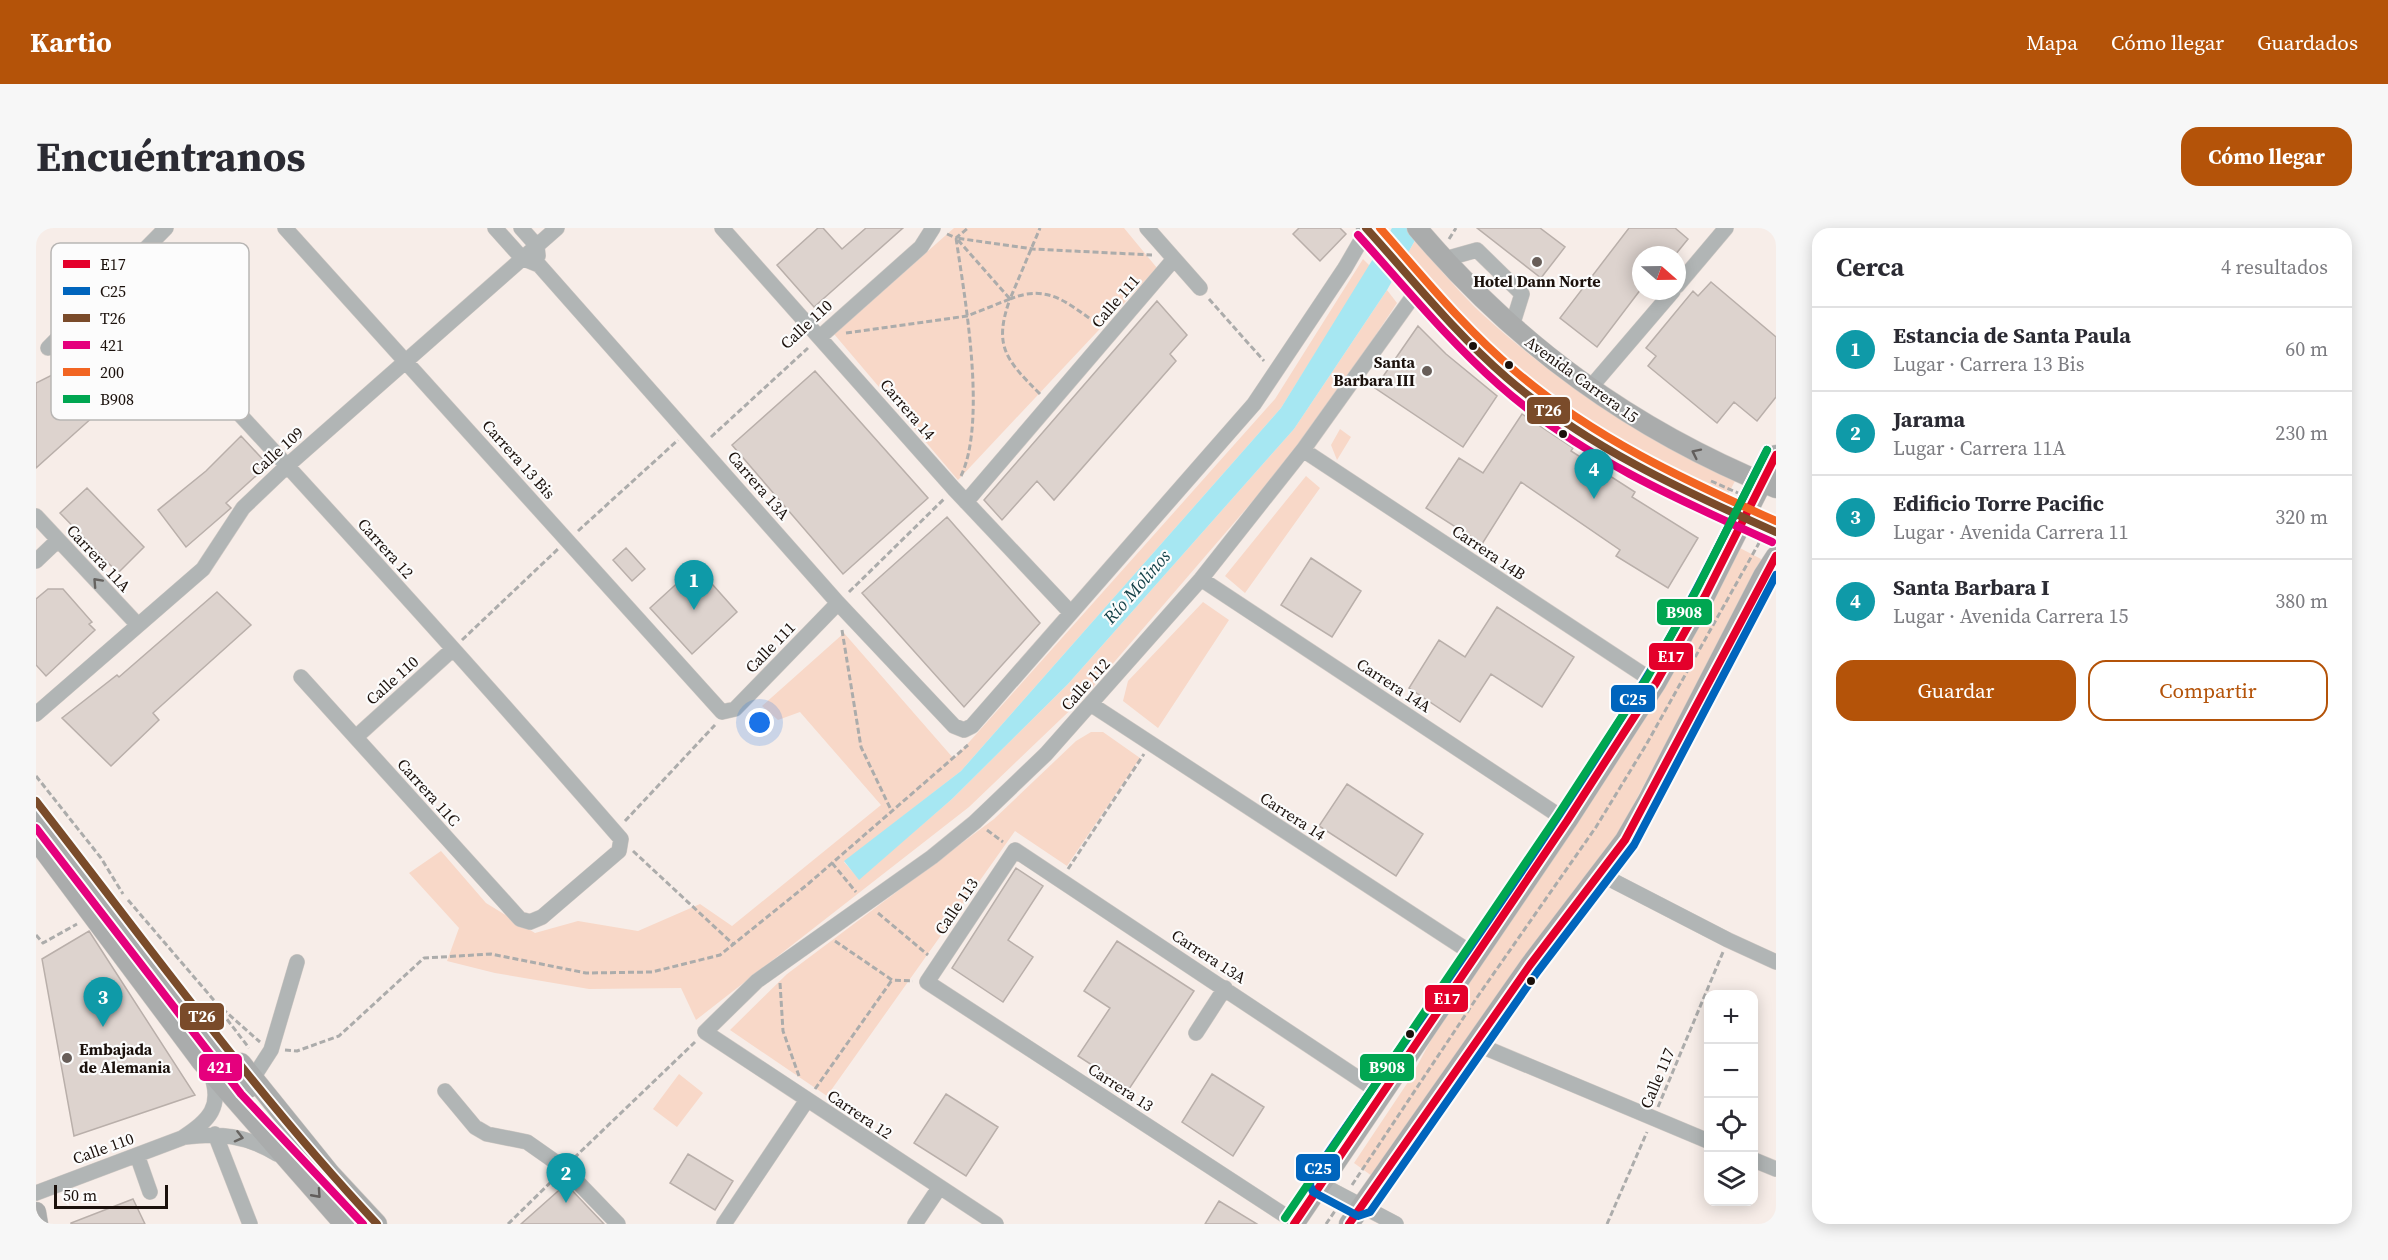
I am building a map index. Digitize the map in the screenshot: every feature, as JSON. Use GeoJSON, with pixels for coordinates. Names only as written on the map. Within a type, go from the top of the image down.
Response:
{"type":"FeatureCollection","features":[{"type":"Feature","properties":{"kind":"main road","name":"Avenida Carrera 15"},"geometry":{"type":"LineString","coordinates":[[1417,228],[1512,326],[1590,388],[1668,438],[1769,485]]}},
{"type":"Feature","properties":{"kind":"main road"},"geometry":{"type":"LineString","coordinates":[[1371,233],[1485,358],[1532,398],[1626,460],[1744,518],[1768,536]]}},
{"type":"Feature","properties":{"kind":"main road"},"geometry":{"type":"LineString","coordinates":[[1294,1223],[1567,821],[1656,683],[1705,596],[1744,518],[1769,485],[1776,455]]}},
{"type":"Feature","properties":{"kind":"main road"},"geometry":{"type":"LineString","coordinates":[[1349,1224],[1474,1043],[1600,874],[1648,800],[1763,576],[1776,556]]}},
{"type":"Feature","properties":{"kind":"main road"},"geometry":{"type":"LineString","coordinates":[[36,801],[251,1083]]}},
{"type":"Feature","properties":{"kind":"main road"},"geometry":{"type":"LineString","coordinates":[[36,811],[251,1083],[333,1178],[377,1224]]}},
{"type":"Feature","properties":{"kind":"main road"},"geometry":{"type":"LineString","coordinates":[[36,840],[205,1065],[344,1224]]}},
{"type":"Feature","properties":{"kind":"main road"},"geometry":{"type":"LineString","coordinates":[[36,1212],[38,1224]]}},
{"type":"Feature","properties":{"kind":"street","name":"Carrera 13 Bis"},"geometry":{"type":"LineString","coordinates":[[285,228],[718,709],[726,713]]}},
{"type":"Feature","properties":{"kind":"street","name":"Carrera 13A"},"geometry":{"type":"LineString","coordinates":[[495,228],[522,258],[539,265],[838,603],[954,726],[964,730],[972,726],[1070,612]]}},
{"type":"Feature","properties":{"kind":"street"},"geometry":{"type":"LineString","coordinates":[[521,228],[537,246],[539,265]]}},
{"type":"Feature","properties":{"kind":"street","name":"Calle 109"},"geometry":{"type":"LineString","coordinates":[[36,714],[136,624],[202,569],[243,508],[288,465],[557,228]]}},
{"type":"Feature","properties":{"kind":"street","name":"Carrera 14"},"geometry":{"type":"LineString","coordinates":[[722,228],[954,489],[1070,612]]}},
{"type":"Feature","properties":{"kind":"street"},"geometry":{"type":"LineString","coordinates":[[1147,228],[1200,288]]}},
{"type":"Feature","properties":{"kind":"street"},"geometry":{"type":"LineString","coordinates":[[148,243],[160,230]]}},
{"type":"Feature","properties":{"kind":"street","name":"Calle 110"},"geometry":{"type":"LineString","coordinates":[[820,337],[937,230]]}},
{"type":"Feature","properties":{"kind":"street"},"geometry":{"type":"LineString","coordinates":[[1686,274],[1719,230]]}},
{"type":"Feature","properties":{"kind":"street"},"geometry":{"type":"LineString","coordinates":[[1070,612],[1254,404],[1371,233]]}},
{"type":"Feature","properties":{"kind":"street"},"geometry":{"type":"LineString","coordinates":[[1439,253],[1477,250],[1522,294],[1512,326]]}},
{"type":"Feature","properties":{"kind":"street","name":"Calle 111"},"geometry":{"type":"LineString","coordinates":[[966,502],[1173,258]]}},
{"type":"Feature","properties":{"kind":"street","name":"Calle 112"},"geometry":{"type":"LineString","coordinates":[[705,1032],[757,981],[824,934],[862,899],[932,857],[975,822],[1046,754],[1092,705],[1201,579],[1303,450],[1416,284]]}},
{"type":"Feature","properties":{"kind":"street"},"geometry":{"type":"LineString","coordinates":[[1590,388],[1665,300]]}},
{"type":"Feature","properties":{"kind":"street"},"geometry":{"type":"LineString","coordinates":[[48,348],[51,345]]}},
{"type":"Feature","properties":{"kind":"street","name":"Carrera 12"},"geometry":{"type":"LineString","coordinates":[[246,420],[453,649],[618,839]]}},
{"type":"Feature","properties":{"kind":"street","name":"Carrera 14B"},"geometry":{"type":"LineString","coordinates":[[1303,450],[1656,683]]}},
{"type":"Feature","properties":{"kind":"street","name":"Carrera 11A"},"geometry":{"type":"LineString","coordinates":[[36,516],[136,624]]}},
{"type":"Feature","properties":{"kind":"street"},"geometry":{"type":"LineString","coordinates":[[36,561],[58,540]]}},
{"type":"Feature","properties":{"kind":"street","name":"Carrera 14A"},"geometry":{"type":"LineString","coordinates":[[1201,579],[1567,821]]}},
{"type":"Feature","properties":{"kind":"street","name":"Calle 111"},"geometry":{"type":"LineString","coordinates":[[726,713],[735,709],[838,603]]}},
{"type":"Feature","properties":{"kind":"street","name":"Calle 110"},"geometry":{"type":"LineString","coordinates":[[356,737],[453,649]]}},
{"type":"Feature","properties":{"kind":"street","name":"Carrera 11C"},"geometry":{"type":"LineString","coordinates":[[301,677],[515,916],[526,921],[535,921],[615,856],[618,839]]}},
{"type":"Feature","properties":{"kind":"street","name":"Carrera 14"},"geometry":{"type":"LineString","coordinates":[[1092,705],[1476,956]]}},
{"type":"Feature","properties":{"kind":"street","name":"Carrera 13A"},"geometry":{"type":"LineString","coordinates":[[1015,850],[1382,1094]]}},
{"type":"Feature","properties":{"kind":"street","name":"Calle 113"},"geometry":{"type":"LineString","coordinates":[[927,982],[1015,850]]}},
{"type":"Feature","properties":{"kind":"street"},"geometry":{"type":"LineString","coordinates":[[1600,874],[1776,962]]}},
{"type":"Feature","properties":{"kind":"street"},"geometry":{"type":"LineString","coordinates":[[251,1083],[271,1050],[297,962]]}},
{"type":"Feature","properties":{"kind":"street","name":"Carrera 13"},"geometry":{"type":"LineString","coordinates":[[927,982],[1294,1223]]}},
{"type":"Feature","properties":{"kind":"street"},"geometry":{"type":"LineString","coordinates":[[1196,1033],[1225,988]]}},
{"type":"Feature","properties":{"kind":"street","name":"Carrera 12"},"geometry":{"type":"LineString","coordinates":[[705,1032],[996,1224]]}},
{"type":"Feature","properties":{"kind":"street"},"geometry":{"type":"LineString","coordinates":[[1474,1043],[1704,1139]]}},
{"type":"Feature","properties":{"kind":"street","name":"Calle 110"},"geometry":{"type":"LineString","coordinates":[[182,1138],[209,1117],[214,1106],[216,1093],[205,1065]]}},
{"type":"Feature","properties":{"kind":"street"},"geometry":{"type":"LineString","coordinates":[[445,1091],[475,1126],[487,1134],[527,1142],[564,1168],[618,1224]]}},
{"type":"Feature","properties":{"kind":"street"},"geometry":{"type":"LineString","coordinates":[[723,1224],[807,1100]]}},
{"type":"Feature","properties":{"kind":"street"},"geometry":{"type":"LineString","coordinates":[[215,1134],[250,1224]]}},
{"type":"Feature","properties":{"kind":"street","name":"Calle 110"},"geometry":{"type":"LineString","coordinates":[[36,1192],[182,1138],[215,1134],[232,1135],[263,1145],[290,1164]]}},
{"type":"Feature","properties":{"kind":"street"},"geometry":{"type":"LineString","coordinates":[[137,1155],[150,1192]]}},
{"type":"Feature","properties":{"kind":"street"},"geometry":{"type":"LineString","coordinates":[[1758,1162],[1776,1169]]}},
{"type":"Feature","properties":{"kind":"street"},"geometry":{"type":"LineString","coordinates":[[1320,1185],[1396,1224]]}},
{"type":"Feature","properties":{"kind":"street"},"geometry":{"type":"LineString","coordinates":[[915,1224],[939,1188]]}},
{"type":"Feature","properties":{"kind":"path"},"geometry":{"type":"LineString","coordinates":[[956,238],[968,228]]}},
{"type":"Feature","properties":{"kind":"path"},"geometry":{"type":"LineString","coordinates":[[1040,228],[1010,299],[1002,325],[1004,349],[1011,364],[1050,404]]}},
{"type":"Feature","properties":{"kind":"path"},"geometry":{"type":"LineString","coordinates":[[937,230],[956,238],[1033,249],[1173,258]]}},
{"type":"Feature","properties":{"kind":"path"},"geometry":{"type":"LineString","coordinates":[[956,238],[1010,299]]}},
{"type":"Feature","properties":{"kind":"path"},"geometry":{"type":"LineString","coordinates":[[892,812],[861,747],[838,603],[954,489],[963,471],[971,441],[973,398],[967,316],[956,238]]}},
{"type":"Feature","properties":{"kind":"path"},"geometry":{"type":"LineString","coordinates":[[1200,288],[1276,374]]}},
{"type":"Feature","properties":{"kind":"path"},"geometry":{"type":"LineString","coordinates":[[820,337],[967,316],[1033,291],[1047,293],[1111,333]]}},
{"type":"Feature","properties":{"kind":"path","name":"Calle 110"},"geometry":{"type":"LineString","coordinates":[[701,446],[820,337]]}},
{"type":"Feature","properties":{"kind":"path"},"geometry":{"type":"LineString","coordinates":[[1711,481],[1741,494]]}},
{"type":"Feature","properties":{"kind":"path"},"geometry":{"type":"LineString","coordinates":[[1326,1224],[1478,996],[1596,827],[1768,536]]}},
{"type":"Feature","properties":{"kind":"path"},"geometry":{"type":"LineString","coordinates":[[726,713],[618,839],[733,944]]}},
{"type":"Feature","properties":{"kind":"path"},"geometry":{"type":"LineString","coordinates":[[36,776],[101,858],[124,896],[218,1005],[250,1036],[271,1050],[297,1051],[339,1036],[424,958],[491,954],[586,973],[652,972],[720,955],[833,864],[954,760],[975,737]]}},
{"type":"Feature","properties":{"kind":"path"},"geometry":{"type":"LineString","coordinates":[[1061,880],[1150,745]]}},
{"type":"Feature","properties":{"kind":"path"},"geometry":{"type":"LineString","coordinates":[[975,822],[1015,850]]}},
{"type":"Feature","properties":{"kind":"path"},"geometry":{"type":"LineString","coordinates":[[833,864],[862,899],[939,964]]}},
{"type":"Feature","properties":{"kind":"path"},"geometry":{"type":"LineString","coordinates":[[36,935],[43,943],[80,922]]}},
{"type":"Feature","properties":{"kind":"path"},"geometry":{"type":"LineString","coordinates":[[824,934],[892,980],[927,982]]}},
{"type":"Feature","properties":{"kind":"path","name":"Calle 117"},"geometry":{"type":"LineString","coordinates":[[1608,1224],[1728,940]]}},
{"type":"Feature","properties":{"kind":"path"},"geometry":{"type":"LineString","coordinates":[[778,966],[783,1031],[807,1100]]}},
{"type":"Feature","properties":{"kind":"path"},"geometry":{"type":"LineString","coordinates":[[807,1100],[892,980]]}},
{"type":"Feature","properties":{"kind":"path"},"geometry":{"type":"LineString","coordinates":[[508,1224],[705,1032]]}},
{"type":"Feature","properties":{"kind":"shaded area"},"geometry":{"type":"Polygon","coordinates":[[[954,228],[1124,228],[1157,268],[958,480],[834,334],[954,228]]]}},
{"type":"Feature","properties":{"kind":"shaded area"},"geometry":{"type":"Polygon","coordinates":[[[1415,241],[1480,312],[1539,362],[1633,426],[1735,481],[1725,500],[1654,463],[1502,361],[1404,259],[1415,241]]]}},
{"type":"Feature","properties":{"kind":"shaded area"},"geometry":{"type":"Polygon","coordinates":[[[1363,259],[1370,266],[1281,408],[961,771],[844,862],[859,879],[952,799],[1068,684],[1294,429],[1387,290],[1397,303],[1307,438],[1085,696],[969,807],[696,1020],[681,988],[589,989],[495,973],[447,961],[459,928],[409,873],[441,851],[486,903],[535,933],[578,921],[638,931],[700,904],[732,926],[881,805],[800,712],[778,720],[762,706],[844,633],[954,759],[1275,399],[1363,259]]]}},
{"type":"Feature","properties":{"kind":"shaded area"},"geometry":{"type":"Polygon","coordinates":[[[1340,429],[1351,437],[1337,460],[1331,445],[1340,429]]]}},
{"type":"Feature","properties":{"kind":"shaded area"},"geometry":{"type":"Polygon","coordinates":[[[1306,476],[1320,488],[1245,593],[1225,576],[1306,476]]]}},
{"type":"Feature","properties":{"kind":"shaded area"},"geometry":{"type":"Polygon","coordinates":[[[1738,547],[1763,560],[1620,830],[1482,1017],[1372,1176],[1354,1163],[1410,1079],[1437,1029],[1652,707],[1738,547]]]}},
{"type":"Feature","properties":{"kind":"shaded area"},"geometry":{"type":"Polygon","coordinates":[[[1203,602],[1229,620],[1158,728],[1123,701],[1128,681],[1203,602]]]}},
{"type":"Feature","properties":{"kind":"shaded area"},"geometry":{"type":"Polygon","coordinates":[[[1091,732],[1103,732],[1140,758],[1067,866],[1015,831],[827,1096],[730,1030],[787,974],[994,819],[1076,741],[1091,732]]]}},
{"type":"Feature","properties":{"kind":"shaded area"},"geometry":{"type":"Polygon","coordinates":[[[679,1074],[703,1093],[677,1127],[653,1109],[679,1074]]]}},
{"type":"Feature","properties":{"kind":"water","name":"Río Molinos"},"geometry":{"type":"Polygon","coordinates":[[[1392,228],[1422,228],[1387,290],[1294,429],[1068,684],[952,799],[859,880],[844,861],[961,771],[1281,408],[1392,228]]]}},
{"type":"Feature","properties":{"kind":"building"},"geometry":{"type":"Polygon","coordinates":[[[818,228],[823,228],[842,249],[866,228],[903,228],[814,307],[777,265],[818,228]]]}},
{"type":"Feature","properties":{"kind":"building"},"geometry":{"type":"Polygon","coordinates":[[[1299,228],[1340,228],[1346,234],[1320,261],[1293,234],[1299,228]]]}},
{"type":"Feature","properties":{"kind":"building","name":"Hotel Dann Norte"},"geometry":{"type":"Polygon","coordinates":[[[1477,228],[1540,228],[1565,247],[1541,278],[1477,228]]]}},
{"type":"Feature","properties":{"kind":"building"},"geometry":{"type":"Polygon","coordinates":[[[1629,228],[1675,228],[1688,239],[1682,246],[1632,246],[1633,300],[1597,347],[1560,318],[1629,228]]]}},
{"type":"Feature","properties":{"kind":"building"},"geometry":{"type":"Polygon","coordinates":[[[1711,282],[1776,337],[1776,397],[1757,421],[1734,402],[1717,423],[1648,366],[1656,356],[1646,348],[1693,291],[1698,296],[1711,282]]]}},
{"type":"Feature","properties":{"kind":"building"},"geometry":{"type":"Polygon","coordinates":[[[1157,301],[1187,335],[1170,354],[1176,361],[1054,500],[1037,481],[1002,520],[984,500],[1157,301]]]}},
{"type":"Feature","properties":{"kind":"building","name":"Santa Barbara III"},"geometry":{"type":"Polygon","coordinates":[[[1418,326],[1446,354],[1497,396],[1463,447],[1375,388],[1418,326]]]}},
{"type":"Feature","properties":{"kind":"building"},"geometry":{"type":"Polygon","coordinates":[[[815,371],[928,498],[843,574],[732,445],[815,371]]]}},
{"type":"Feature","properties":{"kind":"building"},"geometry":{"type":"Polygon","coordinates":[[[51,376],[51,420],[90,420],[36,468],[36,383],[51,376]]]}},
{"type":"Feature","properties":{"kind":"building"},"geometry":{"type":"Polygon","coordinates":[[[1522,414],[1573,448],[1571,451],[1635,492],[1632,497],[1698,538],[1668,588],[1616,556],[1620,550],[1521,482],[1482,544],[1426,508],[1459,458],[1483,473],[1522,414]]]}},
{"type":"Feature","properties":{"kind":"building"},"geometry":{"type":"Polygon","coordinates":[[[241,436],[268,465],[226,503],[231,508],[186,547],[158,510],[206,471],[241,436]]]}},
{"type":"Feature","properties":{"kind":"building"},"geometry":{"type":"Polygon","coordinates":[[[87,488],[144,547],[118,573],[60,513],[87,488]]]}},
{"type":"Feature","properties":{"kind":"building"},"geometry":{"type":"Polygon","coordinates":[[[947,517],[1040,623],[964,707],[862,593],[947,517]]]}},
{"type":"Feature","properties":{"kind":"building"},"geometry":{"type":"Polygon","coordinates":[[[626,548],[645,569],[632,581],[613,560],[626,548]]]}},
{"type":"Feature","properties":{"kind":"building"},"geometry":{"type":"Polygon","coordinates":[[[1311,558],[1361,591],[1332,637],[1281,605],[1311,558]]]}},
{"type":"Feature","properties":{"kind":"building"},"geometry":{"type":"Polygon","coordinates":[[[696,566],[737,612],[692,654],[650,608],[696,566]]]}},
{"type":"Feature","properties":{"kind":"building"},"geometry":{"type":"Polygon","coordinates":[[[48,589],[63,589],[92,622],[89,624],[95,630],[46,676],[36,665],[36,599],[48,589]]]}},
{"type":"Feature","properties":{"kind":"building"},"geometry":{"type":"Polygon","coordinates":[[[217,592],[251,625],[153,713],[159,720],[111,766],[62,718],[117,675],[119,677],[217,592]]]}},
{"type":"Feature","properties":{"kind":"building"},"geometry":{"type":"Polygon","coordinates":[[[1497,607],[1574,657],[1542,707],[1491,674],[1460,722],[1409,688],[1439,640],[1465,657],[1497,607]]]}},
{"type":"Feature","properties":{"kind":"building"},"geometry":{"type":"Polygon","coordinates":[[[1347,784],[1423,834],[1396,876],[1319,826],[1347,784]]]}},
{"type":"Feature","properties":{"kind":"building"},"geometry":{"type":"Polygon","coordinates":[[[1016,868],[1043,886],[1008,940],[1033,957],[1003,1002],[952,968],[1016,868]]]}},
{"type":"Feature","properties":{"kind":"building"},"geometry":{"type":"Polygon","coordinates":[[[89,931],[195,1095],[74,1136],[42,959],[89,931]]]}},
{"type":"Feature","properties":{"kind":"building"},"geometry":{"type":"Polygon","coordinates":[[[1117,941],[1194,991],[1129,1089],[1078,1056],[1110,1008],[1084,991],[1117,941]]]}},
{"type":"Feature","properties":{"kind":"building"},"geometry":{"type":"Polygon","coordinates":[[[1212,1074],[1264,1107],[1233,1156],[1182,1122],[1212,1074]]]}},
{"type":"Feature","properties":{"kind":"building"},"geometry":{"type":"Polygon","coordinates":[[[946,1094],[998,1127],[966,1176],[914,1143],[946,1094]]]}},
{"type":"Feature","properties":{"kind":"building"},"geometry":{"type":"Polygon","coordinates":[[[688,1154],[733,1181],[715,1210],[670,1183],[688,1154]]]}},
{"type":"Feature","properties":{"kind":"building"},"geometry":{"type":"Polygon","coordinates":[[[566,1184],[604,1224],[521,1224],[566,1184]]]}},
{"type":"Feature","properties":{"kind":"building"},"geometry":{"type":"Polygon","coordinates":[[[133,1199],[145,1224],[71,1224],[71,1223],[133,1199]]]}},
{"type":"Feature","properties":{"kind":"building"},"geometry":{"type":"Polygon","coordinates":[[[1219,1201],[1257,1224],[1205,1224],[1219,1201]]]}},
{"type":"Feature","properties":{"kind":"transit line","name":"T26"},"geometry":{"type":"LineString","coordinates":[[1366,228],[1470,343],[1507,378],[1537,402],[1569,425],[1636,465],[1776,532]]}},
{"type":"Feature","properties":{"kind":"transit line","name":"200"},"geometry":{"type":"LineString","coordinates":[[1380,228],[1479,338],[1545,395],[1607,437],[1707,490],[1776,521]]}},
{"type":"Feature","properties":{"kind":"transit line","name":"421"},"geometry":{"type":"LineString","coordinates":[[1358,235],[1462,350],[1529,410],[1561,433],[1629,474],[1772,542]]}},
{"type":"Feature","properties":{"kind":"transit line","name":"C25"},"geometry":{"type":"LineString","coordinates":[[1767,450],[1694,594],[1646,678],[1524,868],[1311,1178],[1310,1185],[1313,1192],[1358,1216],[1370,1212],[1538,971],[1634,845],[1776,575]]}},
{"type":"Feature","properties":{"kind":"transit line","name":"B908"},"geometry":{"type":"LineString","coordinates":[[1285,1218],[1558,815],[1647,678],[1696,591],[1767,450]]}},
{"type":"Feature","properties":{"kind":"transit line","name":"E17"},"geometry":{"type":"LineString","coordinates":[[1294,1224],[1567,821],[1656,683],[1705,596],[1776,455]]}},
{"type":"Feature","properties":{"kind":"transit line","name":"E17"},"geometry":{"type":"LineString","coordinates":[[1349,1224],[1530,965],[1625,840],[1776,556]]}},
{"type":"Feature","properties":{"kind":"transit line","name":"T26"},"geometry":{"type":"LineString","coordinates":[[36,801],[244,1070],[377,1224]]}},
{"type":"Feature","properties":{"kind":"transit line","name":"421"},"geometry":{"type":"LineString","coordinates":[[36,828],[241,1094],[363,1224]]}},
{"type":"Feature","properties":{"kind":"place","name":"Hotel Dann Norte"},"geometry":{"type":"Point","coordinates":[1537,262]}},
{"type":"Feature","properties":{"kind":"place","name":"Santa Barbara III"},"geometry":{"type":"Point","coordinates":[1427,371]}},
{"type":"Feature","properties":{"kind":"place","name":"Santa Barbara I"},"geometry":{"type":"Point","coordinates":[1594,499]}},
{"type":"Feature","properties":{"kind":"place","name":"Estancia de Santa Paula"},"geometry":{"type":"Point","coordinates":[694,610]}},
{"type":"Feature","properties":{"kind":"place","name":"Edificio Torre Pacific"},"geometry":{"type":"Point","coordinates":[103,1027]}},
{"type":"Feature","properties":{"kind":"place","name":"Embajada de Alemania"},"geometry":{"type":"Point","coordinates":[67,1058]}},
{"type":"Feature","properties":{"kind":"place","name":"Jarama"},"geometry":{"type":"Point","coordinates":[566,1203]}}]}
